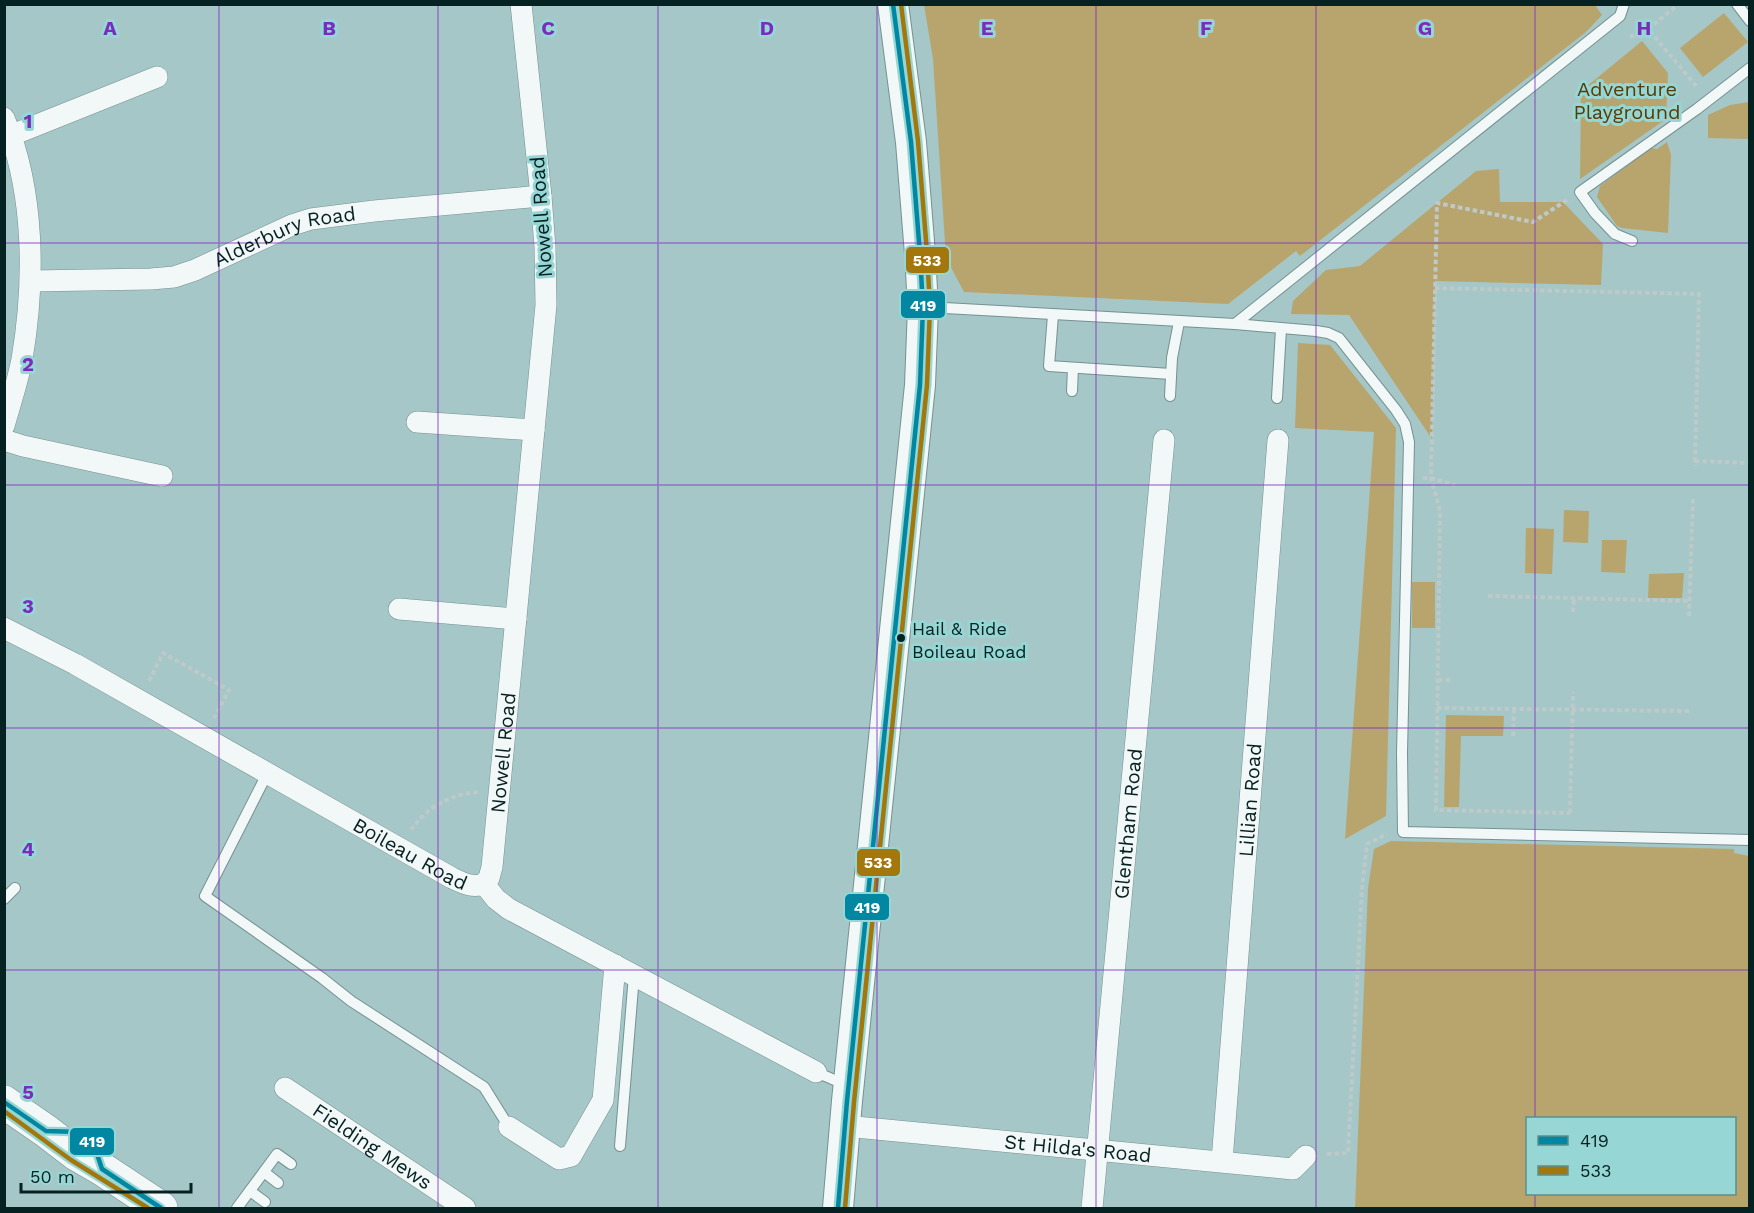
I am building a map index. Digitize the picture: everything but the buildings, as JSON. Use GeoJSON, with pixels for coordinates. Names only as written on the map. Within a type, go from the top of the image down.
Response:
{"type":"FeatureCollection","features":[{"type":"Feature","properties":{"kind":"main road"},"geometry":{"type":"LineString","coordinates":[[838,1209],[920,385],[923,307],[911,142],[893,4]]}},
{"type":"Feature","properties":{"kind":"main road"},"geometry":{"type":"LineString","coordinates":[[4,1102],[46,1131],[80,1132],[93,1142],[102,1169],[161,1209]]}},
{"type":"Feature","properties":{"kind":"street","name":"Nowell Road"},"geometry":{"type":"LineString","coordinates":[[484,884],[489,878],[492,867],[546,305],[542,196],[521,4]]}},
{"type":"Feature","properties":{"kind":"street"},"geometry":{"type":"LineString","coordinates":[[4,426],[22,359],[31,281],[26,199],[20,165],[8,127],[157,77]]}},
{"type":"Feature","properties":{"kind":"street","name":"Alderbury Road"},"geometry":{"type":"LineString","coordinates":[[31,281],[174,277],[195,270],[292,225],[311,219],[542,196]]}},
{"type":"Feature","properties":{"kind":"street"},"geometry":{"type":"LineString","coordinates":[[417,422],[534,430]]}},
{"type":"Feature","properties":{"kind":"street"},"geometry":{"type":"LineString","coordinates":[[4,440],[162,476]]}},
{"type":"Feature","properties":{"kind":"street","name":"Glentham Road"},"geometry":{"type":"LineString","coordinates":[[1092,1209],[1164,440]]}},
{"type":"Feature","properties":{"kind":"street","name":"Lillian Road"},"geometry":{"type":"LineString","coordinates":[[1222,1161],[1278,440]]}},
{"type":"Feature","properties":{"kind":"street"},"geometry":{"type":"LineString","coordinates":[[399,609],[516,619]]}},
{"type":"Feature","properties":{"kind":"street","name":"Boileau Road"},"geometry":{"type":"LineString","coordinates":[[4,628],[75,664],[398,848],[468,885],[477,887],[484,884],[496,899],[509,909],[816,1072]]}},
{"type":"Feature","properties":{"kind":"street"},"geometry":{"type":"LineString","coordinates":[[509,1127],[559,1159],[571,1156],[603,1100],[615,965]]}},
{"type":"Feature","properties":{"kind":"street","name":"Fielding Mews"},"geometry":{"type":"LineString","coordinates":[[285,1088],[461,1208]]}},
{"type":"Feature","properties":{"kind":"street","name":"St Hilda's Road"},"geometry":{"type":"LineString","coordinates":[[845,1126],[1293,1169],[1306,1156]]}},
{"type":"Feature","properties":{"kind":"lane"},"geometry":{"type":"LineString","coordinates":[[1235,324],[1620,16],[1624,4]]}},
{"type":"Feature","properties":{"kind":"lane"},"geometry":{"type":"LineString","coordinates":[[1737,4],[1749,21]]}},
{"type":"Feature","properties":{"kind":"lane"},"geometry":{"type":"LineString","coordinates":[[1632,241],[1615,234],[1595,213],[1580,192],[1697,109],[1749,68]]}},
{"type":"Feature","properties":{"kind":"lane"},"geometry":{"type":"LineString","coordinates":[[923,307],[1235,324],[1316,331],[1339,338],[1396,410],[1405,424],[1408,442],[1402,753],[1403,832],[1749,840]]}},
{"type":"Feature","properties":{"kind":"lane"},"geometry":{"type":"LineString","coordinates":[[1053,315],[1049,366],[1171,374]]}},
{"type":"Feature","properties":{"kind":"lane"},"geometry":{"type":"LineString","coordinates":[[1170,396],[1179,322]]}},
{"type":"Feature","properties":{"kind":"lane"},"geometry":{"type":"LineString","coordinates":[[1277,398],[1281,329]]}},
{"type":"Feature","properties":{"kind":"lane"},"geometry":{"type":"LineString","coordinates":[[1072,391],[1073,368]]}},
{"type":"Feature","properties":{"kind":"lane"},"geometry":{"type":"LineString","coordinates":[[267,774],[205,896],[351,1001],[484,1087],[509,1127]]}},
{"type":"Feature","properties":{"kind":"lane"},"geometry":{"type":"LineString","coordinates":[[4,899],[15,888]]}},
{"type":"Feature","properties":{"kind":"lane"},"geometry":{"type":"LineString","coordinates":[[620,1146],[634,975]]}},
{"type":"Feature","properties":{"kind":"lane","name":"Boileau Road"},"geometry":{"type":"LineString","coordinates":[[816,1072],[849,1086]]}},
{"type":"Feature","properties":{"kind":"lane"},"geometry":{"type":"LineString","coordinates":[[237,1209],[277,1154],[291,1164]]}},
{"type":"Feature","properties":{"kind":"lane"},"geometry":{"type":"LineString","coordinates":[[264,1172],[279,1183]]}},
{"type":"Feature","properties":{"kind":"lane"},"geometry":{"type":"LineString","coordinates":[[250,1191],[265,1202]]}},
{"type":"Feature","properties":{"kind":"path"},"geometry":{"type":"LineString","coordinates":[[1630,37],[1648,29],[1679,4]]}},
{"type":"Feature","properties":{"kind":"path"},"geometry":{"type":"LineString","coordinates":[[1648,29],[1697,87]]}},
{"type":"Feature","properties":{"kind":"path"},"geometry":{"type":"LineString","coordinates":[[1570,813],[1436,810],[1440,511],[1431,478],[1435,386],[1437,203],[1533,222],[1580,192]]}},
{"type":"Feature","properties":{"kind":"path"},"geometry":{"type":"LineString","coordinates":[[1435,288],[1700,294],[1695,464],[1749,463]]}},
{"type":"Feature","properties":{"kind":"path"},"geometry":{"type":"LineString","coordinates":[[1407,477],[1431,478],[1455,485]]}},
{"type":"Feature","properties":{"kind":"path"},"geometry":{"type":"LineString","coordinates":[[1689,615],[1693,498]]}},
{"type":"Feature","properties":{"kind":"path"},"geometry":{"type":"LineString","coordinates":[[1488,596],[1690,601]]}},
{"type":"Feature","properties":{"kind":"path"},"geometry":{"type":"LineString","coordinates":[[1573,612],[1574,598]]}},
{"type":"Feature","properties":{"kind":"path"},"geometry":{"type":"LineString","coordinates":[[138,700],[163,653],[230,690],[204,738]]}},
{"type":"Feature","properties":{"kind":"path"},"geometry":{"type":"LineString","coordinates":[[1438,680],[1450,680]]}},
{"type":"Feature","properties":{"kind":"path"},"geometry":{"type":"LineString","coordinates":[[1569,835],[1573,692]]}},
{"type":"Feature","properties":{"kind":"path"},"geometry":{"type":"LineString","coordinates":[[1437,708],[1689,711]]}},
{"type":"Feature","properties":{"kind":"path"},"geometry":{"type":"LineString","coordinates":[[1513,736],[1514,709]]}},
{"type":"Feature","properties":{"kind":"path"},"geometry":{"type":"LineString","coordinates":[[398,848],[416,821],[452,796],[468,792],[500,791]]}},
{"type":"Feature","properties":{"kind":"path"},"geometry":{"type":"LineString","coordinates":[[1306,1156],[1348,1153],[1362,888],[1367,844],[1394,831],[1403,832]]}},
{"type":"Feature","properties":{"kind":"green space"},"geometry":{"type":"Polygon","coordinates":[[[924,5],[1595,5],[1602,15],[1586,32],[1300,256],[1296,251],[1228,304],[964,292],[946,258],[933,59],[924,5]]]}},
{"type":"Feature","properties":{"kind":"green space"},"geometry":{"type":"Polygon","coordinates":[[[1724,13],[1748,42],[1703,77],[1680,48],[1724,13]]]}},
{"type":"Feature","properties":{"kind":"green space","name":"Adventure Playground"},"geometry":{"type":"Polygon","coordinates":[[[1642,41],[1668,73],[1666,119],[1580,179],[1581,91],[1642,41]]]}},
{"type":"Feature","properties":{"kind":"green space"},"geometry":{"type":"Polygon","coordinates":[[[1749,102],[1749,139],[1708,138],[1708,115],[1730,105],[1749,102]]]}},
{"type":"Feature","properties":{"kind":"green space"},"geometry":{"type":"Polygon","coordinates":[[[1667,142],[1671,155],[1668,233],[1617,226],[1597,197],[1600,186],[1651,148],[1657,149],[1667,142]]]}},
{"type":"Feature","properties":{"kind":"green space"},"geometry":{"type":"Polygon","coordinates":[[[1499,169],[1500,202],[1563,202],[1603,244],[1601,285],[1435,281],[1432,439],[1349,315],[1291,314],[1293,301],[1326,270],[1360,266],[1476,171],[1499,169]]]}},
{"type":"Feature","properties":{"kind":"green space"},"geometry":{"type":"Polygon","coordinates":[[[1298,343],[1330,345],[1396,428],[1386,816],[1345,839],[1374,432],[1295,428],[1298,343]]]}},
{"type":"Feature","properties":{"kind":"green space"},"geometry":{"type":"Polygon","coordinates":[[[1564,510],[1589,511],[1588,543],[1563,542],[1564,510]]]}},
{"type":"Feature","properties":{"kind":"green space"},"geometry":{"type":"Polygon","coordinates":[[[1526,528],[1554,529],[1552,574],[1525,573],[1526,528]]]}},
{"type":"Feature","properties":{"kind":"green space"},"geometry":{"type":"Polygon","coordinates":[[[1602,540],[1627,540],[1625,573],[1601,572],[1602,540]]]}},
{"type":"Feature","properties":{"kind":"green space"},"geometry":{"type":"Polygon","coordinates":[[[1684,573],[1682,598],[1648,598],[1649,574],[1684,573]]]}},
{"type":"Feature","properties":{"kind":"green space"},"geometry":{"type":"Polygon","coordinates":[[[1412,582],[1435,582],[1435,628],[1412,628],[1412,582]]]}},
{"type":"Feature","properties":{"kind":"green space"},"geometry":{"type":"Polygon","coordinates":[[[1446,715],[1504,716],[1503,736],[1461,736],[1459,807],[1444,807],[1446,715]]]}},
{"type":"Feature","properties":{"kind":"green space"},"geometry":{"type":"Polygon","coordinates":[[[1391,841],[1734,849],[1734,853],[1749,856],[1749,1208],[1355,1208],[1368,888],[1374,849],[1391,841]]]}},
{"type":"Feature","properties":{"kind":"transit line","name":"419"},"geometry":{"type":"LineString","coordinates":[[838,1208],[920,385],[923,307],[920,254],[911,142],[893,4]]}},
{"type":"Feature","properties":{"kind":"transit line","name":"533"},"geometry":{"type":"LineString","coordinates":[[845,1208],[927,385],[930,307],[927,253],[918,141],[901,4]]}},
{"type":"Feature","properties":{"kind":"transit line","name":"419"},"geometry":{"type":"LineString","coordinates":[[4,1102],[46,1131],[80,1132],[93,1142],[102,1169],[161,1208]]}},
{"type":"Feature","properties":{"kind":"transit line","name":"533"},"geometry":{"type":"LineString","coordinates":[[4,1111],[71,1160],[148,1208]]}},
{"type":"Feature","properties":{"kind":"place","name":"Hail & Ride Boileau Road"},"geometry":{"type":"Point","coordinates":[901,638]}}]}
